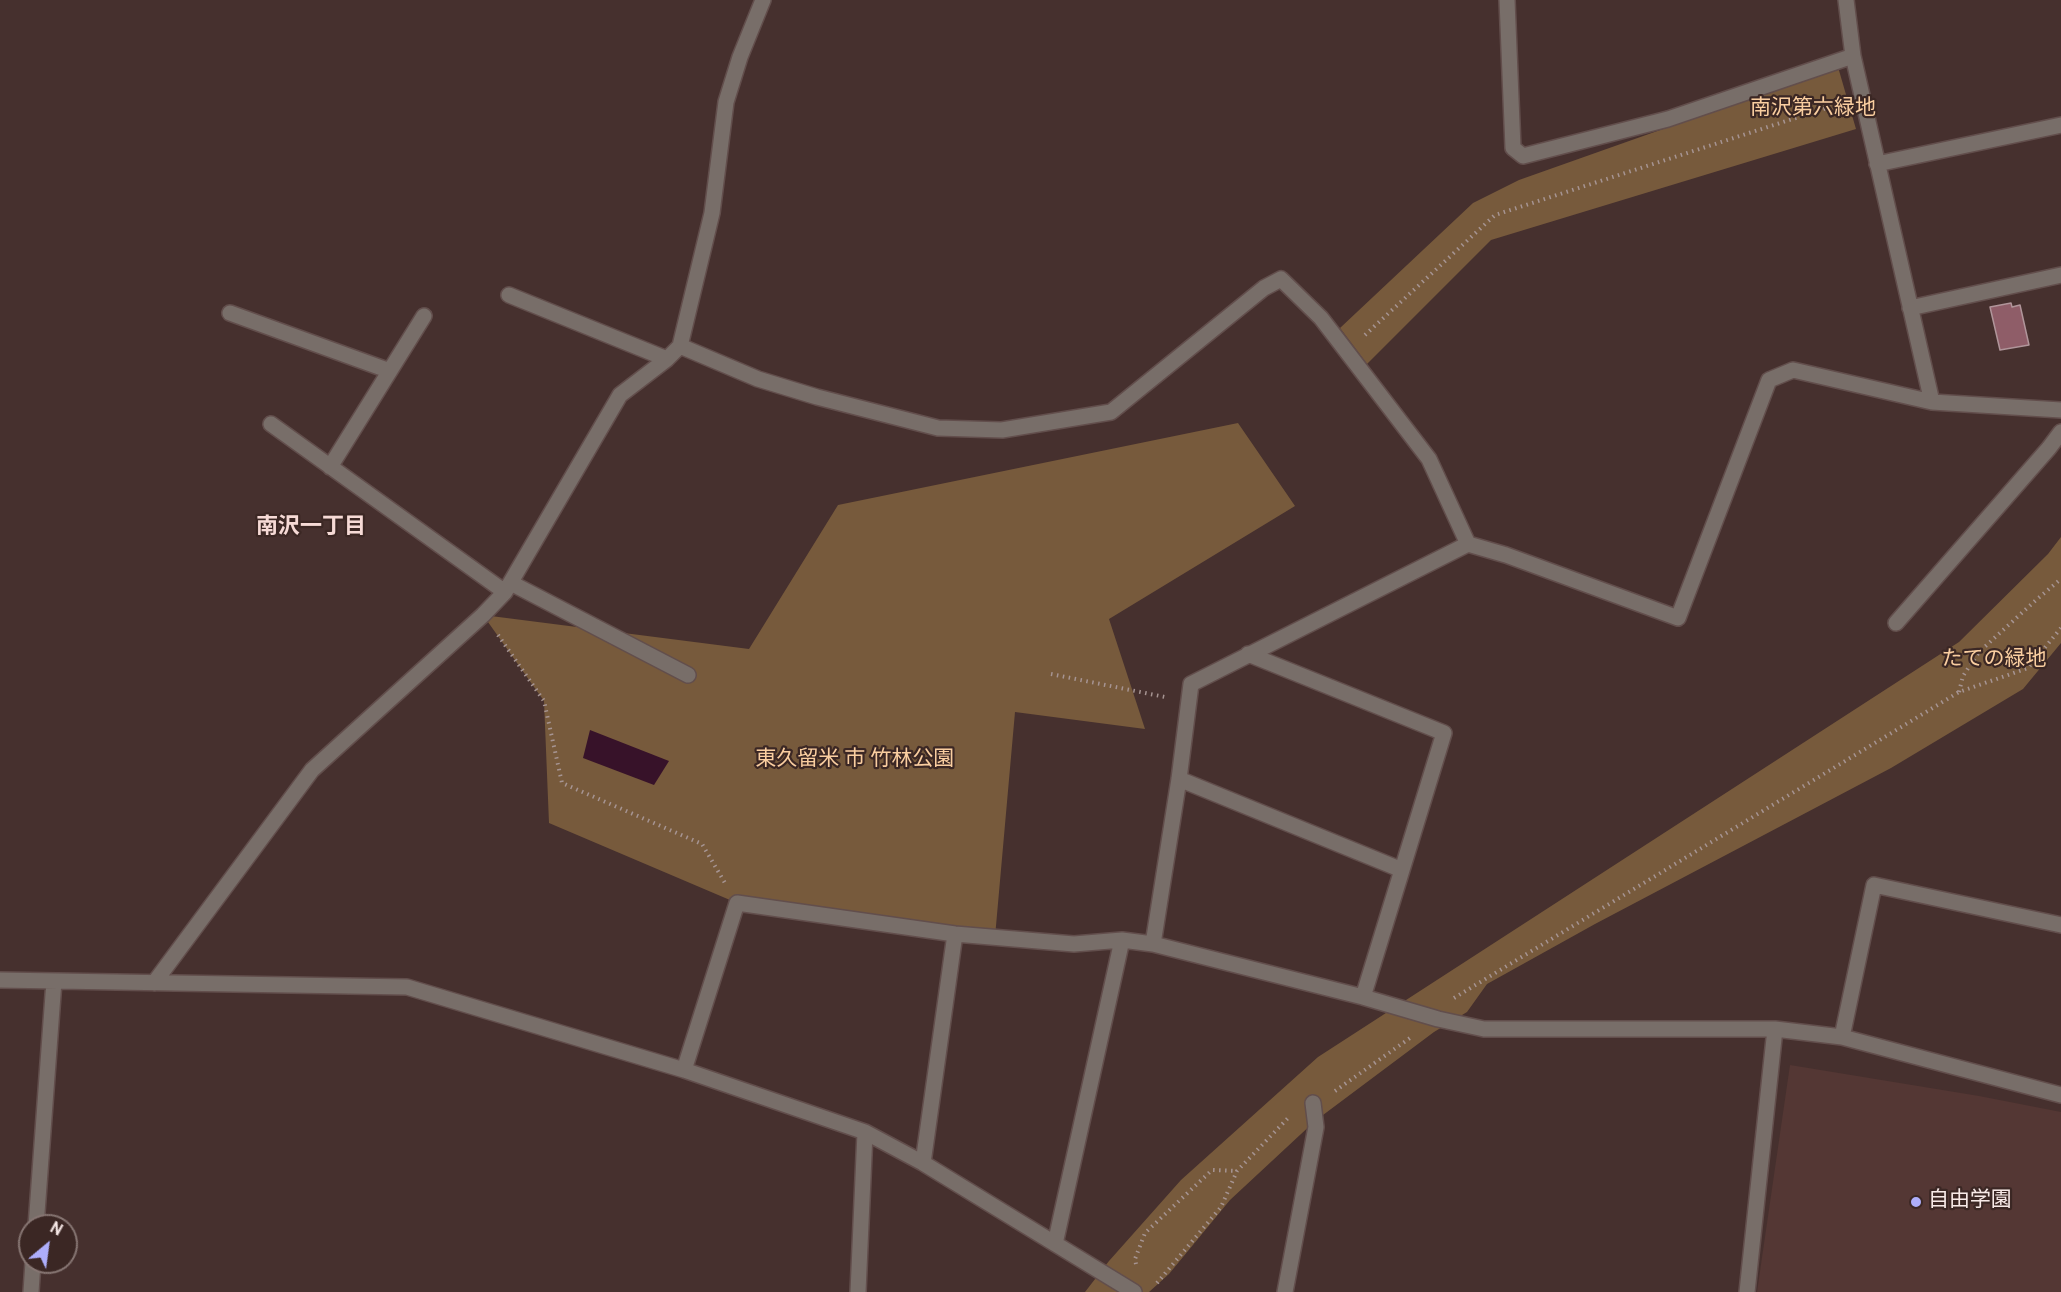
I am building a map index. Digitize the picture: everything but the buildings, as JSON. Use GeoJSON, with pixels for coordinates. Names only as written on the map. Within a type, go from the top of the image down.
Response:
{"type":"FeatureCollection","features":[{"type":"Feature","properties":{"kind":"street"},"geometry":{"type":"LineString","coordinates":[[154,983],[312,770],[483,615],[508,588],[620,395],[667,359],[680,346],[712,213],[726,102],[740,57],[763,0]]}},
{"type":"Feature","properties":{"kind":"street"},"geometry":{"type":"LineString","coordinates":[[1507,0],[1513,148],[1523,156],[1668,119],[1852,56]]}},
{"type":"Feature","properties":{"kind":"street"},"geometry":{"type":"LineString","coordinates":[[1846,0],[1852,56],[1932,402]]}},
{"type":"Feature","properties":{"kind":"street"},"geometry":{"type":"LineString","coordinates":[[1877,164],[2061,125]]}},
{"type":"Feature","properties":{"kind":"street"},"geometry":{"type":"LineString","coordinates":[[1911,308],[2061,275]]}},
{"type":"Feature","properties":{"kind":"street"},"geometry":{"type":"LineString","coordinates":[[680,346],[758,379],[938,428],[1002,430],[1110,412],[1264,288],[1281,279],[1321,318],[1429,459],[1468,544]]}},
{"type":"Feature","properties":{"kind":"street"},"geometry":{"type":"LineString","coordinates":[[509,295],[667,359]]}},
{"type":"Feature","properties":{"kind":"street"},"geometry":{"type":"LineString","coordinates":[[230,313],[390,371]]}},
{"type":"Feature","properties":{"kind":"street"},"geometry":{"type":"LineString","coordinates":[[330,467],[424,316]]}},
{"type":"Feature","properties":{"kind":"street"},"geometry":{"type":"LineString","coordinates":[[1153,944],[1179,779],[1191,684],[1468,544],[1506,555],[1678,618],[1769,380],[1793,370],[1932,402],[2061,410]]}},
{"type":"Feature","properties":{"kind":"street"},"geometry":{"type":"LineString","coordinates":[[272,424],[330,467],[508,588],[688,675]]}},
{"type":"Feature","properties":{"kind":"street"},"geometry":{"type":"LineString","coordinates":[[1896,623],[2061,432]]}},
{"type":"Feature","properties":{"kind":"street"},"geometry":{"type":"LineString","coordinates":[[1248,654],[1444,733],[1363,997]]}},
{"type":"Feature","properties":{"kind":"street"},"geometry":{"type":"LineString","coordinates":[[1179,779],[1402,870]]}},
{"type":"Feature","properties":{"kind":"street"},"geometry":{"type":"LineString","coordinates":[[1842,1037],[1874,885],[2061,925]]}},
{"type":"Feature","properties":{"kind":"street"},"geometry":{"type":"LineString","coordinates":[[684,1070],[737,903],[955,933],[1074,944],[1122,940],[1153,944],[1484,1029],[1775,1029],[1842,1037],[2061,1095]]}},
{"type":"Feature","properties":{"kind":"street"},"geometry":{"type":"LineString","coordinates":[[923,1163],[955,933]]}},
{"type":"Feature","properties":{"kind":"street"},"geometry":{"type":"LineString","coordinates":[[1054,1244],[1122,940]]}},
{"type":"Feature","properties":{"kind":"street"},"geometry":{"type":"LineString","coordinates":[[0,980],[407,987],[684,1070],[865,1132],[923,1163],[1134,1292]]}},
{"type":"Feature","properties":{"kind":"street"},"geometry":{"type":"LineString","coordinates":[[37,1214],[54,981]]}},
{"type":"Feature","properties":{"kind":"street"},"geometry":{"type":"LineString","coordinates":[[1747,1292],[1775,1029]]}},
{"type":"Feature","properties":{"kind":"street"},"geometry":{"type":"LineString","coordinates":[[1285,1292],[1316,1127],[1313,1103]]}},
{"type":"Feature","properties":{"kind":"street"},"geometry":{"type":"LineString","coordinates":[[858,1292],[865,1132]]}},
{"type":"Feature","properties":{"kind":"street"},"geometry":{"type":"LineString","coordinates":[[31,1292],[32,1274]]}},
{"type":"Feature","properties":{"kind":"path"},"geometry":{"type":"LineString","coordinates":[[1347,352],[1495,215],[1862,96]]}},
{"type":"Feature","properties":{"kind":"path"},"geometry":{"type":"LineString","coordinates":[[1959,692],[1963,676],[1979,652],[2061,579]]}},
{"type":"Feature","properties":{"kind":"path"},"geometry":{"type":"LineString","coordinates":[[483,615],[544,701],[562,783],[702,844],[737,903]]}},
{"type":"Feature","properties":{"kind":"path"},"geometry":{"type":"LineString","coordinates":[[1453,998],[1959,692],[2028,668],[2061,628]]}},
{"type":"Feature","properties":{"kind":"path"},"geometry":{"type":"LineString","coordinates":[[1051,674],[1189,702]]}},
{"type":"Feature","properties":{"kind":"path"},"geometry":{"type":"LineString","coordinates":[[1154,1286],[1221,1207],[1237,1171],[1291,1115],[1347,1084],[1412,1036]]}},
{"type":"Feature","properties":{"kind":"path"},"geometry":{"type":"LineString","coordinates":[[1136,1267],[1135,1259],[1145,1233],[1212,1170],[1237,1171]]}},
{"type":"Feature","properties":{"kind":"shaded area"},"geometry":{"type":"Polygon","coordinates":[[[590,730],[669,761],[654,785],[583,758],[590,730]]]}},
{"type":"Feature","properties":{"kind":"shaded area","name":"自由学園"},"geometry":{"type":"Polygon","coordinates":[[[1790,1065],[2061,1112],[2061,1292],[1757,1292],[1790,1065]]]}},
{"type":"Feature","properties":{"kind":"green space","name":"南沢第六緑地"},"geometry":{"type":"Polygon","coordinates":[[[1838,67],[1856,129],[1491,240],[1367,364],[1340,328],[1473,203],[1519,180],[1838,67]]]}},
{"type":"Feature","properties":{"kind":"green space","name":"東久留米 市 竹林公園"},"geometry":{"type":"Polygon","coordinates":[[[1238,423],[1295,506],[1109,619],[1145,729],[1015,712],[995,937],[737,903],[549,823],[544,701],[483,615],[749,649],[838,505],[1238,423]]]}},
{"type":"Feature","properties":{"kind":"green space","name":"たての緑地"},"geometry":{"type":"Polygon","coordinates":[[[2061,537],[2061,643],[2023,689],[1891,768],[1595,924],[1487,984],[1467,1012],[1434,1032],[1315,1121],[1230,1200],[1169,1274],[1149,1292],[1085,1292],[1109,1261],[1181,1180],[1318,1057],[1959,642],[2048,554],[2061,537]]]}},
{"type":"Feature","properties":{"kind":"place","name":"自由学園"},"geometry":{"type":"Point","coordinates":[1916,1202]}},
{"type":"Feature","properties":{"kind":"district","name":"南沢一丁目"},"geometry":{"type":"Point","coordinates":[311,529]}}]}
